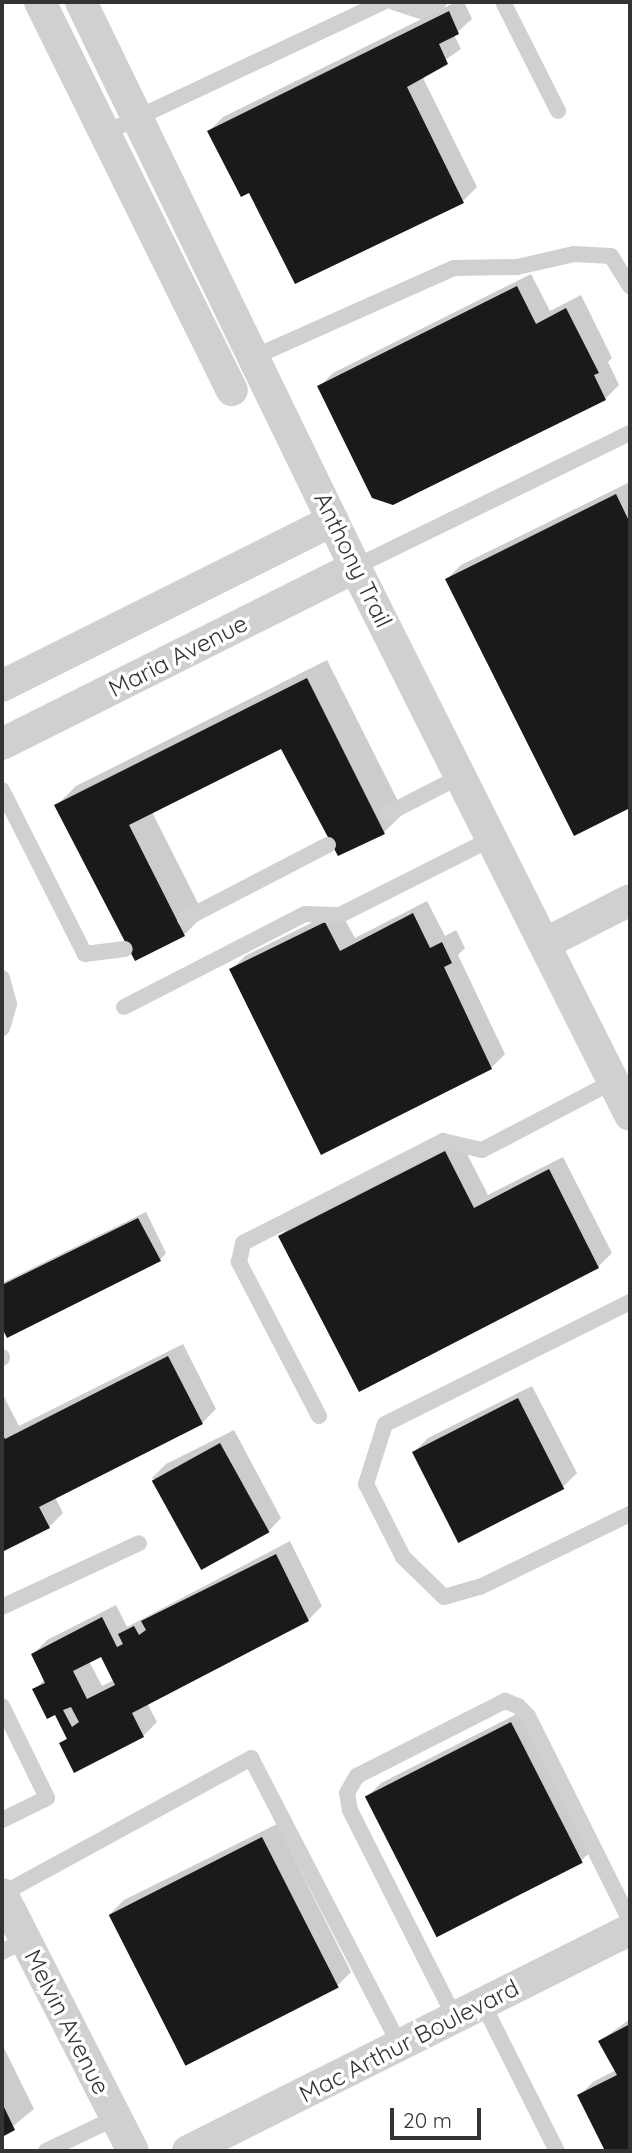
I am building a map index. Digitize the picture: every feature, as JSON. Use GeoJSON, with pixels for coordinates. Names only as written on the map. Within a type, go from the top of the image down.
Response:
{"type":"FeatureCollection","features":[{"type":"Feature","properties":{"kind":"street"},"geometry":{"type":"LineString","coordinates":[[40,2],[232,390]]}},
{"type":"Feature","properties":{"kind":"street","name":"Anthony Trail"},"geometry":{"type":"LineString","coordinates":[[81,2],[355,567],[630,1115]]}},
{"type":"Feature","properties":{"kind":"street"},"geometry":{"type":"LineString","coordinates":[[2,686],[333,520]]}},
{"type":"Feature","properties":{"kind":"street","name":"Maria Avenue"},"geometry":{"type":"LineString","coordinates":[[2,744],[355,567]]}},
{"type":"Feature","properties":{"kind":"street"},"geometry":{"type":"LineString","coordinates":[[546,943],[630,900]]}},
{"type":"Feature","properties":{"kind":"street","name":"Melvin Avenue"},"geometry":{"type":"LineString","coordinates":[[2,1894],[14,1946],[133,2151]]}},
{"type":"Feature","properties":{"kind":"street","name":"Mac Arthur Boulevard"},"geometry":{"type":"LineString","coordinates":[[203,2148],[400,2045],[630,1930]]}},
{"type":"Feature","properties":{"kind":"lane"},"geometry":{"type":"LineString","coordinates":[[393,2],[421,11],[439,2]]}},
{"type":"Feature","properties":{"kind":"lane"},"geometry":{"type":"LineString","coordinates":[[503,2],[558,111]]}},
{"type":"Feature","properties":{"kind":"lane"},"geometry":{"type":"LineString","coordinates":[[105,133],[376,3]]}},
{"type":"Feature","properties":{"kind":"lane"},"geometry":{"type":"LineString","coordinates":[[254,357],[454,268],[517,267],[574,254],[611,257],[630,287]]}},
{"type":"Feature","properties":{"kind":"lane"},"geometry":{"type":"LineString","coordinates":[[355,567],[630,432]]}},
{"type":"Feature","properties":{"kind":"lane"},"geometry":{"type":"LineString","coordinates":[[387,814],[461,776]]}},
{"type":"Feature","properties":{"kind":"lane"},"geometry":{"type":"LineString","coordinates":[[2,790],[85,954],[125,949]]}},
{"type":"Feature","properties":{"kind":"lane"},"geometry":{"type":"LineString","coordinates":[[124,1007],[305,914],[340,915],[493,838]]}},
{"type":"Feature","properties":{"kind":"lane"},"geometry":{"type":"LineString","coordinates":[[185,919],[328,845]]}},
{"type":"Feature","properties":{"kind":"lane"},"geometry":{"type":"LineString","coordinates":[[2,978],[9,993],[2,1028]]}},
{"type":"Feature","properties":{"kind":"lane"},"geometry":{"type":"LineString","coordinates":[[319,1416],[239,1262],[243,1243],[443,1141],[482,1150],[614,1081]]}},
{"type":"Feature","properties":{"kind":"lane"},"geometry":{"type":"LineString","coordinates":[[630,1302],[385,1424],[366,1484],[403,1557],[444,1597],[480,1587],[630,1514]]}},
{"type":"Feature","properties":{"kind":"lane"},"geometry":{"type":"LineString","coordinates":[[2,1607],[139,1543]]}},
{"type":"Feature","properties":{"kind":"lane"},"geometry":{"type":"LineString","coordinates":[[455,2018],[350,1810],[347,1793],[357,1776],[505,1701],[528,1716],[630,1921]]}},
{"type":"Feature","properties":{"kind":"lane"},"geometry":{"type":"LineString","coordinates":[[2,1706],[47,1798],[2,1820]]}},
{"type":"Feature","properties":{"kind":"lane"},"geometry":{"type":"LineString","coordinates":[[2,1894],[251,1758],[400,2045]]}},
{"type":"Feature","properties":{"kind":"lane"},"geometry":{"type":"LineString","coordinates":[[483,2004],[557,2151]]}},
{"type":"Feature","properties":{"kind":"lane"},"geometry":{"type":"LineString","coordinates":[[46,2151],[116,2118]]}},
{"type":"Feature","properties":{"kind":"building"},"geometry":{"type":"Polygon","coordinates":[[[449,11],[459,34],[439,44],[448,64],[407,87],[464,203],[295,284],[249,193],[241,197],[207,131],[449,11]]]}},
{"type":"Feature","properties":{"kind":"building"},"geometry":{"type":"Polygon","coordinates":[[[517,286],[536,324],[566,308],[599,373],[594,375],[606,400],[393,505],[372,498],[317,386],[517,286]]]}},
{"type":"Feature","properties":{"kind":"building"},"geometry":{"type":"Polygon","coordinates":[[[616,494],[630,523],[630,808],[574,836],[445,579],[616,494]]]}},
{"type":"Feature","properties":{"kind":"building"},"geometry":{"type":"Polygon","coordinates":[[[307,678],[385,834],[338,856],[281,749],[129,825],[185,936],[135,961],[54,805],[307,678]]]}},
{"type":"Feature","properties":{"kind":"building"},"geometry":{"type":"Polygon","coordinates":[[[413,913],[430,948],[442,942],[452,963],[444,967],[492,1069],[321,1155],[229,969],[325,922],[340,951],[413,913]]]}},
{"type":"Feature","properties":{"kind":"building"},"geometry":{"type":"Polygon","coordinates":[[[445,1151],[474,1208],[549,1169],[599,1268],[359,1392],[278,1236],[445,1151]]]}},
{"type":"Feature","properties":{"kind":"building"},"geometry":{"type":"Polygon","coordinates":[[[138,1218],[161,1261],[7,1338],[2,1328],[2,1285],[138,1218]]]}},
{"type":"Feature","properties":{"kind":"building"},"geometry":{"type":"Polygon","coordinates":[[[168,1356],[203,1424],[39,1507],[50,1528],[2,1552],[2,1434],[5,1439],[168,1356]]]}},
{"type":"Feature","properties":{"kind":"building"},"geometry":{"type":"Polygon","coordinates":[[[518,1398],[564,1489],[458,1543],[412,1452],[518,1398]]]}},
{"type":"Feature","properties":{"kind":"building"},"geometry":{"type":"Polygon","coordinates":[[[220,1443],[269,1532],[201,1570],[152,1481],[220,1443]]]}},
{"type":"Feature","properties":{"kind":"building"},"geometry":{"type":"Polygon","coordinates":[[[276,1554],[309,1621],[132,1713],[144,1737],[74,1773],[59,1743],[67,1739],[55,1715],[47,1719],[32,1689],[45,1683],[31,1654],[102,1617],[117,1647],[123,1644],[118,1634],[134,1626],[139,1635],[146,1630],[141,1621],[276,1554]],[[101,1657],[73,1671],[87,1699],[115,1685],[101,1657]],[[71,1707],[63,1710],[72,1727],[79,1722],[71,1707]]]}},
{"type":"Feature","properties":{"kind":"building"},"geometry":{"type":"Polygon","coordinates":[[[511,1722],[583,1863],[437,1937],[365,1796],[511,1722]]]}},
{"type":"Feature","properties":{"kind":"building"},"geometry":{"type":"Polygon","coordinates":[[[262,1837],[339,1988],[185,2066],[109,1915],[262,1837]]]}},
{"type":"Feature","properties":{"kind":"building"},"geometry":{"type":"Polygon","coordinates":[[[630,2024],[630,2151],[605,2151],[577,2095],[617,2075],[598,2041],[630,2024]]]}},
{"type":"Feature","properties":{"kind":"building"},"geometry":{"type":"Polygon","coordinates":[[[2,2103],[15,2130],[2,2137],[2,2103]]]}}]}
